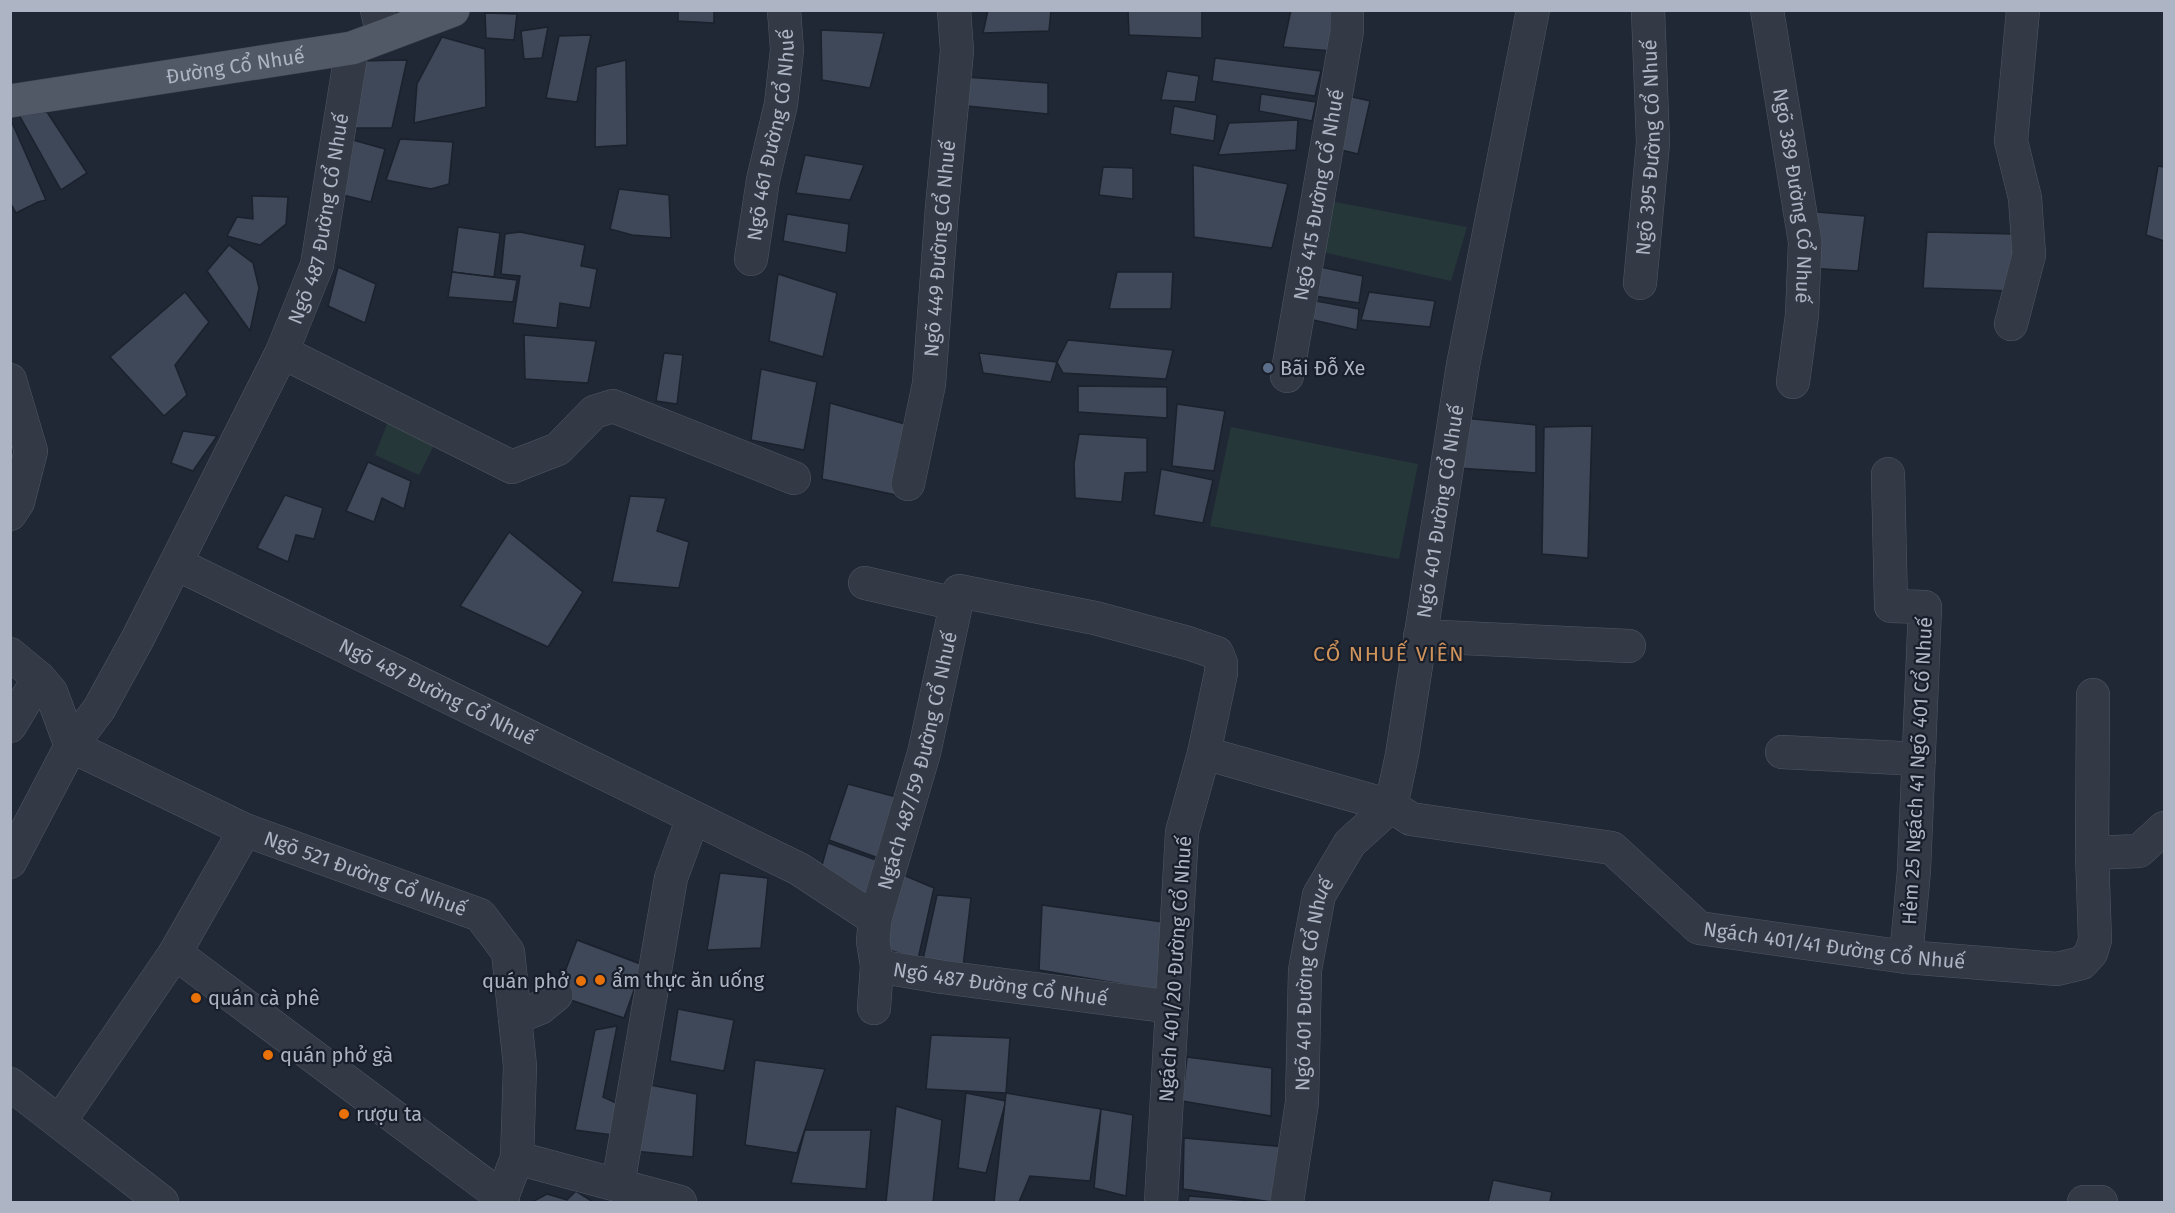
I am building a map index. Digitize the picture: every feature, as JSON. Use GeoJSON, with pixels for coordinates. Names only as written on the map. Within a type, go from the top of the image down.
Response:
{"type":"FeatureCollection","features":[{"type":"Feature","properties":{"kind":"main road","name":"Đường Cổ Nhuế"},"geometry":{"type":"LineString","coordinates":[[10,101],[352,48],[380,23],[453,10]]}},
{"type":"Feature","properties":{"kind":"street","name":"Ngõ 461 Đường Cổ Nhuế"},"geometry":{"type":"LineString","coordinates":[[751,259],[763,180],[781,104],[787,50],[784,10]]}},
{"type":"Feature","properties":{"kind":"street","name":"Ngõ 449 Đường Cổ Nhuế"},"geometry":{"type":"LineString","coordinates":[[908,484],[929,384],[942,207],[957,51],[954,10]]}},
{"type":"Feature","properties":{"kind":"street","name":"Ngõ 415 Đường Cổ Nhuế"},"geometry":{"type":"LineString","coordinates":[[1287,376],[1347,31],[1347,10]]}},
{"type":"Feature","properties":{"kind":"street","name":"Ngõ 401 Đường Cổ Nhuế"},"geometry":{"type":"LineString","coordinates":[[1287,1203],[1302,1102],[1305,970],[1319,895],[1350,843],[1391,806],[1402,754],[1463,365],[1533,10]]}},
{"type":"Feature","properties":{"kind":"street","name":"Ngõ 395 Đường Cổ Nhuế"},"geometry":{"type":"LineString","coordinates":[[1640,283],[1653,143],[1648,10]]}},
{"type":"Feature","properties":{"kind":"street","name":"Ngõ 389 Đường Cổ Nhuế"},"geometry":{"type":"LineString","coordinates":[[1767,10],[1804,242],[1802,315],[1793,382]]}},
{"type":"Feature","properties":{"kind":"street"},"geometry":{"type":"LineString","coordinates":[[2011,324],[2029,255],[2025,198],[2011,141],[2023,10]]}},
{"type":"Feature","properties":{"kind":"street","name":"Ngõ 487 Đường Cổ Nhuế"},"geometry":{"type":"LineString","coordinates":[[352,48],[317,265],[282,352],[177,564],[799,869],[875,919],[873,941],[878,966],[942,977],[1172,1007]]}},
{"type":"Feature","properties":{"kind":"street"},"geometry":{"type":"LineString","coordinates":[[282,352],[512,467],[558,449],[594,412],[613,406],[794,478]]}},
{"type":"Feature","properties":{"kind":"street"},"geometry":{"type":"LineString","coordinates":[[10,380],[31,451],[18,502],[10,514]]}},
{"type":"Feature","properties":{"kind":"street","name":"Hẻm 25 Ngách 41 Ngõ 401 Cổ Nhuế"},"geometry":{"type":"LineString","coordinates":[[1888,474],[1891,606],[1925,607],[1914,870],[1906,957]]}},
{"type":"Feature","properties":{"kind":"street"},"geometry":{"type":"LineString","coordinates":[[10,862],[71,746],[99,710],[177,564]]}},
{"type":"Feature","properties":{"kind":"street"},"geometry":{"type":"LineString","coordinates":[[865,583],[956,604]]}},
{"type":"Feature","properties":{"kind":"street","name":"Ngách 401/20 Đường Cổ Nhuế"},"geometry":{"type":"LineString","coordinates":[[956,604],[959,591],[1095,618],[1217,653],[1221,663],[1221,673],[1204,753],[1182,832],[1161,1203]]}},
{"type":"Feature","properties":{"kind":"street","name":"Ngách 487/59 Đường Cổ Nhuế"},"geometry":{"type":"LineString","coordinates":[[875,919],[924,753],[956,604]]}},
{"type":"Feature","properties":{"kind":"street"},"geometry":{"type":"LineString","coordinates":[[1420,636],[1629,646]]}},
{"type":"Feature","properties":{"kind":"street"},"geometry":{"type":"LineString","coordinates":[[10,654],[39,678],[51,693],[71,746]]}},
{"type":"Feature","properties":{"kind":"street"},"geometry":{"type":"LineString","coordinates":[[10,726],[39,678]]}},
{"type":"Feature","properties":{"kind":"street","name":"Ngách 401/41 Đường Cổ Nhuế"},"geometry":{"type":"LineString","coordinates":[[1391,806],[1411,819],[1612,848],[1699,928],[1906,957],[2057,969],[2082,963],[2091,953],[2095,940],[2092,853],[2093,695]]}},
{"type":"Feature","properties":{"kind":"street","name":"Ngõ 521 Đường Cổ Nhuế"},"geometry":{"type":"LineString","coordinates":[[71,746],[245,830],[480,915],[508,952],[519,1066],[517,1158],[502,1200]]}},
{"type":"Feature","properties":{"kind":"street"},"geometry":{"type":"LineString","coordinates":[[1782,752],[1919,759]]}},
{"type":"Feature","properties":{"kind":"street"},"geometry":{"type":"LineString","coordinates":[[1204,753],[1391,806]]}},
{"type":"Feature","properties":{"kind":"street"},"geometry":{"type":"LineString","coordinates":[[618,1185],[671,878],[693,818]]}},
{"type":"Feature","properties":{"kind":"street"},"geometry":{"type":"LineString","coordinates":[[2092,853],[2139,851],[2164,828]]}},
{"type":"Feature","properties":{"kind":"street"},"geometry":{"type":"LineString","coordinates":[[60,1121],[175,953],[245,830]]}},
{"type":"Feature","properties":{"kind":"street"},"geometry":{"type":"LineString","coordinates":[[175,953],[502,1200]]}},
{"type":"Feature","properties":{"kind":"street"},"geometry":{"type":"LineString","coordinates":[[874,1008],[878,966]]}},
{"type":"Feature","properties":{"kind":"street"},"geometry":{"type":"LineString","coordinates":[[515,1018],[540,1008],[556,995]]}},
{"type":"Feature","properties":{"kind":"street"},"geometry":{"type":"LineString","coordinates":[[10,1084],[162,1203]]}},
{"type":"Feature","properties":{"kind":"street"},"geometry":{"type":"LineString","coordinates":[[517,1158],[680,1203]]}},
{"type":"Feature","properties":{"kind":"street"},"geometry":{"type":"LineString","coordinates":[[2084,1203],[2101,1203]]}},
{"type":"Feature","properties":{"kind":"shaded area"},"geometry":{"type":"Polygon","coordinates":[[[1330,201],[1467,227],[1451,281],[1318,251],[1330,201]]]}},
{"type":"Feature","properties":{"kind":"shaded area"},"geometry":{"type":"Polygon","coordinates":[[[391,414],[435,443],[419,475],[375,455],[391,414]]]}},
{"type":"Feature","properties":{"kind":"shaded area"},"geometry":{"type":"Polygon","coordinates":[[[1231,427],[1418,464],[1399,559],[1210,526],[1231,427]]]}},
{"type":"Feature","properties":{"kind":"building"},"geometry":{"type":"Polygon","coordinates":[[[678,10],[714,10],[714,23],[678,21],[678,10]]]}},
{"type":"Feature","properties":{"kind":"building"},"geometry":{"type":"Polygon","coordinates":[[[988,10],[1051,10],[1049,31],[983,33],[988,10]]]}},
{"type":"Feature","properties":{"kind":"building"},"geometry":{"type":"Polygon","coordinates":[[[1128,10],[1202,10],[1202,38],[1129,35],[1128,10]]]}},
{"type":"Feature","properties":{"kind":"building"},"geometry":{"type":"Polygon","coordinates":[[[1291,10],[1335,10],[1332,51],[1283,47],[1291,10]]]}},
{"type":"Feature","properties":{"kind":"building"},"geometry":{"type":"Polygon","coordinates":[[[485,13],[517,14],[514,40],[486,38],[485,13]]]}},
{"type":"Feature","properties":{"kind":"building"},"geometry":{"type":"Polygon","coordinates":[[[548,27],[542,58],[524,59],[521,31],[548,27]]]}},
{"type":"Feature","properties":{"kind":"building"},"geometry":{"type":"Polygon","coordinates":[[[821,30],[884,33],[870,88],[822,80],[821,30]]]}},
{"type":"Feature","properties":{"kind":"building"},"geometry":{"type":"Polygon","coordinates":[[[591,35],[577,102],[546,98],[559,36],[591,35]]]}},
{"type":"Feature","properties":{"kind":"building"},"geometry":{"type":"Polygon","coordinates":[[[442,37],[485,49],[486,107],[414,123],[417,84],[442,37]]]}},
{"type":"Feature","properties":{"kind":"building"},"geometry":{"type":"Polygon","coordinates":[[[1215,58],[1321,71],[1315,96],[1212,81],[1215,58]]]}},
{"type":"Feature","properties":{"kind":"building"},"geometry":{"type":"Polygon","coordinates":[[[407,60],[392,128],[344,128],[359,61],[407,60]]]}},
{"type":"Feature","properties":{"kind":"building"},"geometry":{"type":"Polygon","coordinates":[[[626,60],[627,145],[595,147],[596,67],[626,60]]]}},
{"type":"Feature","properties":{"kind":"building"},"geometry":{"type":"Polygon","coordinates":[[[1167,71],[1199,76],[1195,102],[1161,100],[1167,71]]]}},
{"type":"Feature","properties":{"kind":"building"},"geometry":{"type":"Polygon","coordinates":[[[965,77],[1048,83],[1048,114],[967,106],[965,77]]]}},
{"type":"Feature","properties":{"kind":"building"},"geometry":{"type":"Polygon","coordinates":[[[1261,94],[1316,102],[1312,121],[1259,111],[1261,94]]]}},
{"type":"Feature","properties":{"kind":"building"},"geometry":{"type":"Polygon","coordinates":[[[1344,95],[1370,101],[1358,154],[1333,148],[1344,95]]]}},
{"type":"Feature","properties":{"kind":"building"},"geometry":{"type":"Polygon","coordinates":[[[1174,106],[1217,115],[1214,141],[1170,134],[1174,106]]]}},
{"type":"Feature","properties":{"kind":"building"},"geometry":{"type":"Polygon","coordinates":[[[47,112],[87,173],[61,190],[18,113],[47,112]]]}},
{"type":"Feature","properties":{"kind":"building"},"geometry":{"type":"Polygon","coordinates":[[[10,118],[46,200],[16,213],[10,202],[10,118]]]}},
{"type":"Feature","properties":{"kind":"building"},"geometry":{"type":"Polygon","coordinates":[[[1298,120],[1296,150],[1218,155],[1229,123],[1298,120]]]}},
{"type":"Feature","properties":{"kind":"building"},"geometry":{"type":"Polygon","coordinates":[[[400,139],[453,142],[449,184],[431,189],[386,180],[400,139]]]}},
{"type":"Feature","properties":{"kind":"building"},"geometry":{"type":"Polygon","coordinates":[[[353,140],[385,149],[371,202],[339,194],[353,140]]]}},
{"type":"Feature","properties":{"kind":"building"},"geometry":{"type":"Polygon","coordinates":[[[805,155],[864,165],[850,200],[796,193],[805,155]]]}},
{"type":"Feature","properties":{"kind":"building"},"geometry":{"type":"Polygon","coordinates":[[[1193,165],[1288,184],[1272,248],[1194,237],[1193,165]]]}},
{"type":"Feature","properties":{"kind":"building"},"geometry":{"type":"Polygon","coordinates":[[[2158,166],[2164,167],[2164,241],[2146,235],[2158,166]]]}},
{"type":"Feature","properties":{"kind":"building"},"geometry":{"type":"Polygon","coordinates":[[[1103,167],[1133,168],[1133,199],[1099,195],[1103,167]]]}},
{"type":"Feature","properties":{"kind":"building"},"geometry":{"type":"Polygon","coordinates":[[[619,189],[669,195],[671,238],[632,235],[610,229],[619,189]]]}},
{"type":"Feature","properties":{"kind":"building"},"geometry":{"type":"Polygon","coordinates":[[[252,196],[288,197],[286,224],[260,245],[227,236],[237,217],[253,219],[252,196]]]}},
{"type":"Feature","properties":{"kind":"building"},"geometry":{"type":"Polygon","coordinates":[[[1793,210],[1865,216],[1858,271],[1789,267],[1793,210]]]}},
{"type":"Feature","properties":{"kind":"building"},"geometry":{"type":"Polygon","coordinates":[[[787,214],[849,224],[846,253],[783,241],[787,214]]]}},
{"type":"Feature","properties":{"kind":"building"},"geometry":{"type":"Polygon","coordinates":[[[458,227],[500,233],[494,277],[452,272],[458,227]]]}},
{"type":"Feature","properties":{"kind":"building"},"geometry":{"type":"Polygon","coordinates":[[[520,232],[585,245],[581,266],[597,269],[590,308],[560,303],[557,328],[513,323],[520,276],[501,274],[505,234],[520,232]]]}},
{"type":"Feature","properties":{"kind":"building"},"geometry":{"type":"Polygon","coordinates":[[[1927,232],[2015,234],[2013,291],[1923,288],[1927,232]]]}},
{"type":"Feature","properties":{"kind":"building"},"geometry":{"type":"Polygon","coordinates":[[[229,245],[253,263],[259,288],[250,331],[207,271],[229,245]]]}},
{"type":"Feature","properties":{"kind":"building"},"geometry":{"type":"Polygon","coordinates":[[[1311,265],[1363,276],[1359,303],[1309,295],[1311,265]]]}},
{"type":"Feature","properties":{"kind":"building"},"geometry":{"type":"Polygon","coordinates":[[[338,267],[376,284],[365,323],[328,306],[338,267]]]}},
{"type":"Feature","properties":{"kind":"building"},"geometry":{"type":"Polygon","coordinates":[[[452,272],[517,280],[513,302],[448,297],[452,272]]]}},
{"type":"Feature","properties":{"kind":"building"},"geometry":{"type":"Polygon","coordinates":[[[1117,272],[1173,272],[1171,309],[1109,309],[1117,272]]]}},
{"type":"Feature","properties":{"kind":"building"},"geometry":{"type":"Polygon","coordinates":[[[778,274],[837,293],[823,357],[769,341],[778,274]]]}},
{"type":"Feature","properties":{"kind":"building"},"geometry":{"type":"Polygon","coordinates":[[[185,292],[209,322],[175,365],[187,395],[164,416],[110,357],[185,292]]]}},
{"type":"Feature","properties":{"kind":"building"},"geometry":{"type":"Polygon","coordinates":[[[1369,292],[1435,301],[1430,327],[1361,320],[1369,292]]]}},
{"type":"Feature","properties":{"kind":"building"},"geometry":{"type":"Polygon","coordinates":[[[1311,300],[1359,309],[1357,330],[1309,319],[1311,300]]]}},
{"type":"Feature","properties":{"kind":"building"},"geometry":{"type":"Polygon","coordinates":[[[524,335],[596,341],[588,383],[525,379],[524,335]]]}},
{"type":"Feature","properties":{"kind":"building"},"geometry":{"type":"Polygon","coordinates":[[[1068,340],[1173,350],[1166,379],[1063,373],[1057,362],[1068,340]]]}},
{"type":"Feature","properties":{"kind":"building"},"geometry":{"type":"Polygon","coordinates":[[[664,353],[683,355],[677,404],[656,401],[664,353]]]}},
{"type":"Feature","properties":{"kind":"building"},"geometry":{"type":"Polygon","coordinates":[[[979,353],[1057,362],[1051,382],[983,373],[979,353]]]}},
{"type":"Feature","properties":{"kind":"building"},"geometry":{"type":"Polygon","coordinates":[[[761,369],[817,382],[804,450],[751,440],[761,369]]]}},
{"type":"Feature","properties":{"kind":"building"},"geometry":{"type":"Polygon","coordinates":[[[1078,386],[1167,387],[1167,418],[1078,412],[1078,386]]]}},
{"type":"Feature","properties":{"kind":"building"},"geometry":{"type":"Polygon","coordinates":[[[830,403],[912,426],[896,495],[822,479],[830,403]]]}},
{"type":"Feature","properties":{"kind":"building"},"geometry":{"type":"Polygon","coordinates":[[[1177,404],[1225,411],[1214,471],[1172,466],[1177,404]]]}},
{"type":"Feature","properties":{"kind":"building"},"geometry":{"type":"Polygon","coordinates":[[[1463,418],[1536,425],[1536,473],[1456,468],[1463,418]]]}},
{"type":"Feature","properties":{"kind":"building"},"geometry":{"type":"Polygon","coordinates":[[[1592,426],[1588,558],[1542,554],[1544,427],[1592,426]]]}},
{"type":"Feature","properties":{"kind":"building"},"geometry":{"type":"Polygon","coordinates":[[[183,431],[217,436],[193,471],[171,463],[183,431]]]}},
{"type":"Feature","properties":{"kind":"building"},"geometry":{"type":"Polygon","coordinates":[[[1079,434],[1147,438],[1147,472],[1125,473],[1122,502],[1075,498],[1074,464],[1079,434]]]}},
{"type":"Feature","properties":{"kind":"building"},"geometry":{"type":"Polygon","coordinates":[[[368,462],[411,481],[404,509],[382,498],[374,522],[346,511],[368,462]]]}},
{"type":"Feature","properties":{"kind":"building"},"geometry":{"type":"Polygon","coordinates":[[[1161,469],[1213,480],[1203,523],[1154,515],[1161,469]]]}},
{"type":"Feature","properties":{"kind":"building"},"geometry":{"type":"Polygon","coordinates":[[[285,495],[323,508],[314,539],[296,535],[288,562],[257,548],[285,495]]]}},
{"type":"Feature","properties":{"kind":"building"},"geometry":{"type":"Polygon","coordinates":[[[630,496],[666,498],[657,531],[689,542],[679,588],[612,582],[630,496]]]}},
{"type":"Feature","properties":{"kind":"building"},"geometry":{"type":"Polygon","coordinates":[[[509,532],[583,592],[548,647],[460,606],[509,532]]]}},
{"type":"Feature","properties":{"kind":"building"},"geometry":{"type":"Polygon","coordinates":[[[848,784],[900,798],[881,859],[829,840],[848,784]]]}},
{"type":"Feature","properties":{"kind":"building"},"geometry":{"type":"Polygon","coordinates":[[[828,843],[879,861],[868,895],[819,876],[828,843]]]}},
{"type":"Feature","properties":{"kind":"building"},"geometry":{"type":"Polygon","coordinates":[[[894,871],[934,888],[918,959],[876,946],[894,871]]]}},
{"type":"Feature","properties":{"kind":"building"},"geometry":{"type":"Polygon","coordinates":[[[720,873],[768,878],[761,948],[707,950],[720,873]]]}},
{"type":"Feature","properties":{"kind":"building"},"geometry":{"type":"Polygon","coordinates":[[[937,895],[971,898],[963,967],[923,959],[937,895]]]}},
{"type":"Feature","properties":{"kind":"building"},"geometry":{"type":"Polygon","coordinates":[[[1042,905],[1163,922],[1163,991],[1039,970],[1042,905]]]}},
{"type":"Feature","properties":{"kind":"building","name":"ẩm thực ăn uống"},"geometry":{"type":"Polygon","coordinates":[[[577,940],[643,965],[624,1018],[556,995],[577,940]]]}},
{"type":"Feature","properties":{"kind":"building","name":"ẩm thực ăn uống"},"geometry":{"type":"Polygon","coordinates":[[[577,940],[643,965],[624,1018],[556,995],[577,940]]]}},
{"type":"Feature","properties":{"kind":"building"},"geometry":{"type":"Polygon","coordinates":[[[678,1009],[734,1020],[724,1071],[670,1061],[678,1009]]]}},
{"type":"Feature","properties":{"kind":"building"},"geometry":{"type":"Polygon","coordinates":[[[617,1026],[603,1097],[625,1107],[620,1136],[575,1130],[595,1030],[617,1026]]]}},
{"type":"Feature","properties":{"kind":"building"},"geometry":{"type":"Polygon","coordinates":[[[931,1035],[1010,1038],[1006,1093],[926,1089],[931,1035]]]}},
{"type":"Feature","properties":{"kind":"building"},"geometry":{"type":"Polygon","coordinates":[[[1187,1057],[1272,1068],[1271,1116],[1182,1101],[1187,1057]]]}},
{"type":"Feature","properties":{"kind":"building"},"geometry":{"type":"Polygon","coordinates":[[[755,1060],[825,1069],[797,1153],[745,1145],[755,1060]]]}},
{"type":"Feature","properties":{"kind":"building"},"geometry":{"type":"Polygon","coordinates":[[[640,1083],[697,1094],[693,1157],[634,1151],[640,1083]]]}},
{"type":"Feature","properties":{"kind":"building"},"geometry":{"type":"Polygon","coordinates":[[[966,1093],[1006,1101],[986,1173],[958,1168],[966,1093]]]}},
{"type":"Feature","properties":{"kind":"building"},"geometry":{"type":"Polygon","coordinates":[[[1006,1093],[1101,1109],[1090,1181],[1030,1176],[1019,1202],[994,1202],[1006,1093]]]}},
{"type":"Feature","properties":{"kind":"building"},"geometry":{"type":"Polygon","coordinates":[[[896,1106],[942,1120],[933,1202],[886,1202],[896,1106]]]}},
{"type":"Feature","properties":{"kind":"building"},"geometry":{"type":"Polygon","coordinates":[[[1101,1109],[1133,1115],[1126,1196],[1094,1188],[1101,1109]]]}},
{"type":"Feature","properties":{"kind":"building"},"geometry":{"type":"Polygon","coordinates":[[[805,1130],[871,1130],[866,1189],[791,1183],[805,1130]]]}},
{"type":"Feature","properties":{"kind":"building"},"geometry":{"type":"Polygon","coordinates":[[[1184,1138],[1286,1147],[1272,1202],[1183,1189],[1184,1138]]]}},
{"type":"Feature","properties":{"kind":"building"},"geometry":{"type":"Polygon","coordinates":[[[1493,1180],[1552,1192],[1550,1202],[1488,1202],[1493,1180]]]}},
{"type":"Feature","properties":{"kind":"building"},"geometry":{"type":"Polygon","coordinates":[[[576,1191],[593,1202],[532,1202],[547,1194],[567,1200],[576,1191]]]}},
{"type":"Feature","properties":{"kind":"building"},"geometry":{"type":"Polygon","coordinates":[[[1189,1196],[1266,1202],[1188,1202],[1189,1196]]]}},
{"type":"Feature","properties":{"kind":"place","name":"Bãi Đỗ Xe"},"geometry":{"type":"Point","coordinates":[1268,368]}},
{"type":"Feature","properties":{"kind":"place","name":"ẩm thực ăn uống"},"geometry":{"type":"Point","coordinates":[600,980]}},
{"type":"Feature","properties":{"kind":"place","name":"quán phở"},"geometry":{"type":"Point","coordinates":[581,981]}},
{"type":"Feature","properties":{"kind":"place","name":"quán cà phê"},"geometry":{"type":"Point","coordinates":[196,998]}},
{"type":"Feature","properties":{"kind":"place","name":"quán phở gà"},"geometry":{"type":"Point","coordinates":[268,1055]}},
{"type":"Feature","properties":{"kind":"place","name":"rượu ta"},"geometry":{"type":"Point","coordinates":[344,1114]}},
{"type":"Feature","properties":{"kind":"district","name":"CỔ NHUẾ VIÊN"},"geometry":{"type":"Point","coordinates":[1389,654]}}]}
